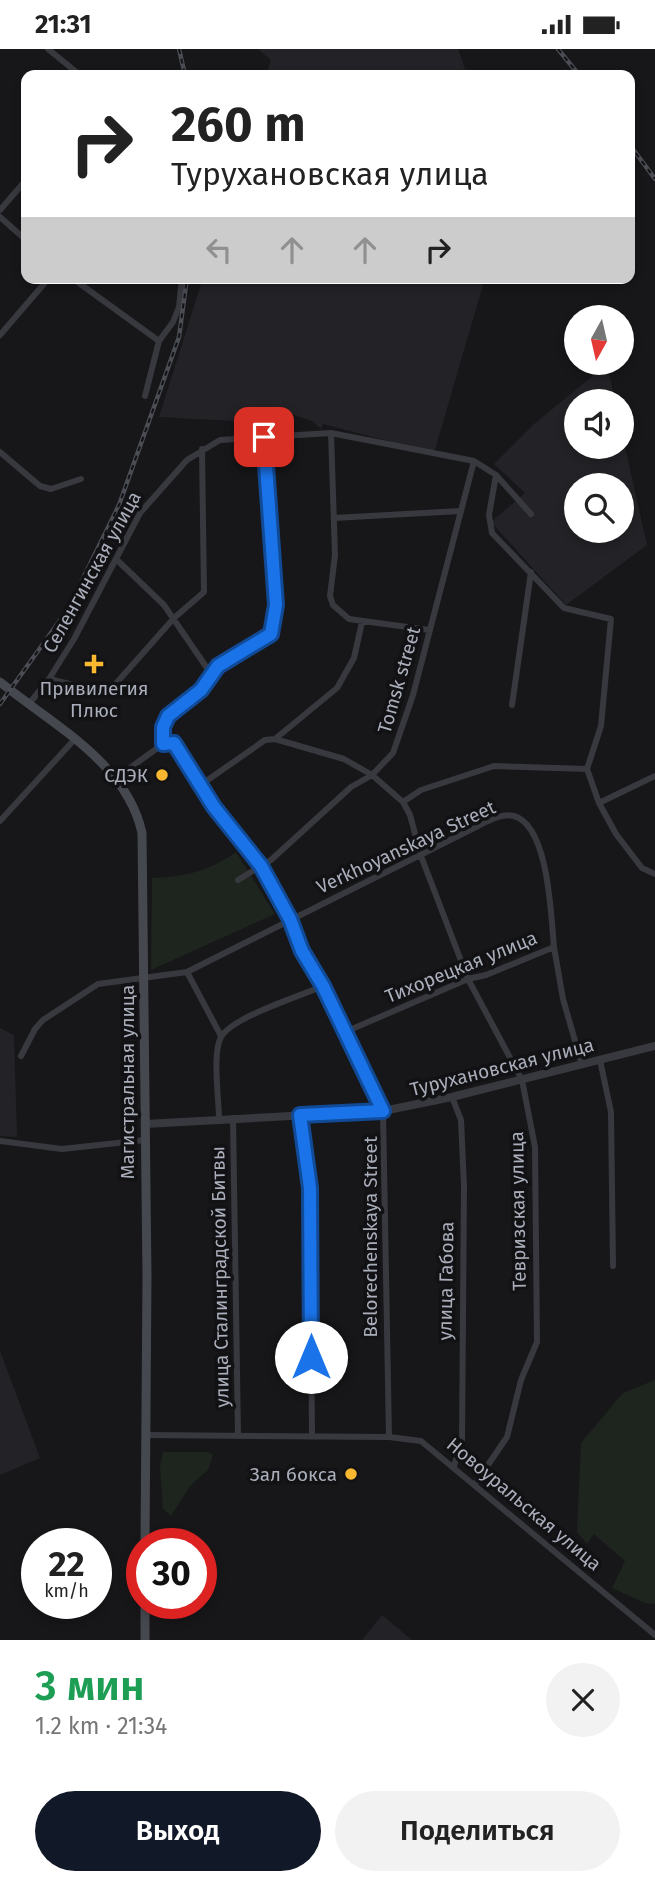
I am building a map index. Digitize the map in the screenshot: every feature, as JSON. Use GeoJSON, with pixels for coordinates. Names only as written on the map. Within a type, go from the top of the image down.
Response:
{"type":"FeatureCollection","features":[{"type":"Feature","properties":{"kind":"main road","name":"Магистральная улица"},"geometry":{"type":"LineString","coordinates":[[0,682],[74,740],[116,778],[133,803],[142,833],[145,1528]]}},
{"type":"Feature","properties":{"kind":"main road"},"geometry":{"type":"LineString","coordinates":[[145,1619],[145,1640]]}},
{"type":"Feature","properties":{"kind":"street"},"geometry":{"type":"LineString","coordinates":[[48,49],[74,70]]}},
{"type":"Feature","properties":{"kind":"street"},"geometry":{"type":"LineString","coordinates":[[0,210],[21,186]]}},
{"type":"Feature","properties":{"kind":"street"},"geometry":{"type":"LineString","coordinates":[[0,217],[21,236]]}},
{"type":"Feature","properties":{"kind":"street"},"geometry":{"type":"LineString","coordinates":[[0,335],[44,284]]}},
{"type":"Feature","properties":{"kind":"street"},"geometry":{"type":"LineString","coordinates":[[80,284],[159,341]]}},
{"type":"Feature","properties":{"kind":"street"},"geometry":{"type":"LineString","coordinates":[[145,395],[159,341],[173,323],[181,284]]}},
{"type":"Feature","properties":{"kind":"street"},"geometry":{"type":"LineString","coordinates":[[331,433],[335,555],[330,596],[341,614],[362,622],[429,631]]}},
{"type":"Feature","properties":{"kind":"street","name":"Селенгинская улица"},"geometry":{"type":"LineString","coordinates":[[28,705],[49,679],[139,513],[156,492],[202,449],[220,440],[331,433],[474,461]]}},
{"type":"Feature","properties":{"kind":"street"},"geometry":{"type":"LineString","coordinates":[[116,778],[163,744],[164,720],[201,690],[211,674],[235,654],[271,634],[276,605],[264,437]]}},
{"type":"Feature","properties":{"kind":"street"},"geometry":{"type":"LineString","coordinates":[[49,679],[98,691],[111,688],[174,618],[204,592],[202,449]]}},
{"type":"Feature","properties":{"kind":"street"},"geometry":{"type":"LineString","coordinates":[[0,452],[40,486],[51,489],[81,479]]}},
{"type":"Feature","properties":{"kind":"street"},"geometry":{"type":"LineString","coordinates":[[474,461],[496,475],[531,514]]}},
{"type":"Feature","properties":{"kind":"street","name":"Tomsk street"},"geometry":{"type":"LineString","coordinates":[[238,880],[261,866],[317,822],[351,787],[372,775],[393,753],[400,739],[474,461]]}},
{"type":"Feature","properties":{"kind":"street"},"geometry":{"type":"LineString","coordinates":[[496,475],[489,526],[492,533],[556,602],[574,612],[605,617],[612,624],[601,726],[587,769],[599,803],[616,834],[642,868],[655,874]]}},
{"type":"Feature","properties":{"kind":"street"},"geometry":{"type":"LineString","coordinates":[[334,518],[460,511]]}},
{"type":"Feature","properties":{"kind":"street"},"geometry":{"type":"LineString","coordinates":[[116,559],[174,618],[211,674]]}},
{"type":"Feature","properties":{"kind":"street"},"geometry":{"type":"LineString","coordinates":[[512,705],[531,572]]}},
{"type":"Feature","properties":{"kind":"street"},"geometry":{"type":"LineString","coordinates":[[202,784],[265,740],[275,739],[337,688],[354,658],[362,622]]}},
{"type":"Feature","properties":{"kind":"street","name":"Тевризская улица"},"geometry":{"type":"LineString","coordinates":[[275,739],[344,759],[372,775],[403,802],[411,815],[421,856],[468,979],[522,1080],[534,1138],[537,1342],[521,1380],[507,1437],[475,1484]]}},
{"type":"Feature","properties":{"kind":"street"},"geometry":{"type":"LineString","coordinates":[[0,821],[74,740]]}},
{"type":"Feature","properties":{"kind":"street","name":"Belorechenskaya Street"},"geometry":{"type":"LineString","coordinates":[[163,744],[174,743],[222,818],[261,866],[290,919],[302,951],[323,986],[383,1111],[389,1437]]}},
{"type":"Feature","properties":{"kind":"street"},"geometry":{"type":"LineString","coordinates":[[403,802],[421,789],[494,766],[587,769]]}},
{"type":"Feature","properties":{"kind":"street"},"geometry":{"type":"LineString","coordinates":[[599,803],[655,776]]}},
{"type":"Feature","properties":{"kind":"street","name":"Verkhoyanskaya Street"},"geometry":{"type":"LineString","coordinates":[[144,977],[187,972],[498,817],[513,815],[520,819],[538,843],[548,889],[554,947]]}},
{"type":"Feature","properties":{"kind":"street","name":"Тихорецкая улица"},"geometry":{"type":"LineString","coordinates":[[345,1032],[468,979],[486,975],[554,947],[563,999],[582,1065]]}},
{"type":"Feature","properties":{"kind":"street"},"geometry":{"type":"LineString","coordinates":[[187,972],[221,1036]]}},
{"type":"Feature","properties":{"kind":"street"},"geometry":{"type":"LineString","coordinates":[[21,1056],[34,1029],[85,991],[114,980],[144,977]]}},
{"type":"Feature","properties":{"kind":"street"},"geometry":{"type":"LineString","coordinates":[[219,1119],[218,1051],[221,1036],[235,1024],[323,986]]}},
{"type":"Feature","properties":{"kind":"street","name":"Турухановская улица"},"geometry":{"type":"LineString","coordinates":[[145,1124],[383,1111],[452,1097],[655,1046]]}},
{"type":"Feature","properties":{"kind":"street"},"geometry":{"type":"LineString","coordinates":[[600,1060],[611,1112],[613,1266]]}},
{"type":"Feature","properties":{"kind":"street","name":"улица Габова"},"geometry":{"type":"LineString","coordinates":[[452,1097],[461,1121],[464,1186],[462,1441],[454,1465]]}},
{"type":"Feature","properties":{"kind":"street"},"geometry":{"type":"LineString","coordinates":[[300,1115],[310,1188],[312,1436]]}},
{"type":"Feature","properties":{"kind":"street","name":"улица Сталинградской Битвы"},"geometry":{"type":"LineString","coordinates":[[233,1118],[238,1435]]}},
{"type":"Feature","properties":{"kind":"street"},"geometry":{"type":"LineString","coordinates":[[0,1141],[62,1149],[145,1140]]}},
{"type":"Feature","properties":{"kind":"street","name":"Новоуральская улица"},"geometry":{"type":"LineString","coordinates":[[146,1435],[389,1437],[421,1441],[454,1465],[655,1635]]}},
{"type":"Feature","properties":{"kind":"shaded area"},"geometry":{"type":"Polygon","coordinates":[[[258,49],[458,49],[465,70],[268,70],[271,60],[258,49]]]}},
{"type":"Feature","properties":{"kind":"shaded area"},"geometry":{"type":"Polygon","coordinates":[[[201,284],[483,284],[434,453],[323,424],[321,429],[312,421],[279,410],[271,433],[235,421],[159,417],[201,284]]]}},
{"type":"Feature","properties":{"kind":"shaded area"},"geometry":{"type":"Polygon","coordinates":[[[594,375],[609,375],[612,389],[577,389],[594,375]]]}},
{"type":"Feature","properties":{"kind":"shaded area"},"geometry":{"type":"Polygon","coordinates":[[[564,399],[564,459],[628,459],[631,473],[564,473],[564,543],[634,543],[634,487],[647,545],[566,605],[491,522],[525,493],[494,464],[534,424],[564,399]]]}},
{"type":"Feature","properties":{"kind":"shaded area"},"geometry":{"type":"Polygon","coordinates":[[[236,852],[275,914],[151,970],[152,878],[196,872],[236,852]]]}},
{"type":"Feature","properties":{"kind":"shaded area"},"geometry":{"type":"Polygon","coordinates":[[[0,1028],[14,1035],[17,1137],[0,1136],[0,1028]]]}},
{"type":"Feature","properties":{"kind":"shaded area"},"geometry":{"type":"Polygon","coordinates":[[[0,1351],[40,1458],[0,1475],[0,1351]]]}},
{"type":"Feature","properties":{"kind":"shaded area"},"geometry":{"type":"Polygon","coordinates":[[[655,1380],[655,1604],[645,1603],[612,1588],[625,1561],[594,1534],[587,1544],[577,1532],[581,1443],[623,1393],[655,1380]]]}},
{"type":"Feature","properties":{"kind":"shaded area"},"geometry":{"type":"Polygon","coordinates":[[[163,1452],[208,1452],[213,1455],[208,1470],[190,1486],[171,1516],[163,1509],[160,1466],[163,1452]]]}},
{"type":"Feature","properties":{"kind":"shaded area"},"geometry":{"type":"Polygon","coordinates":[[[382,1615],[412,1640],[362,1640],[382,1615]]]}},
{"type":"Feature","properties":{"kind":"railway"},"geometry":{"type":"LineString","coordinates":[[179,49],[184,70]]}},
{"type":"Feature","properties":{"kind":"railway"},"geometry":{"type":"LineString","coordinates":[[558,49],[575,70]]}},
{"type":"Feature","properties":{"kind":"railway"},"geometry":{"type":"LineString","coordinates":[[635,152],[655,179]]}},
{"type":"Feature","properties":{"kind":"railway"},"geometry":{"type":"LineString","coordinates":[[0,704],[68,609],[119,505],[179,337],[186,284]]}},
{"type":"Feature","properties":{"kind":"place","name":"Привилегия Плюс"},"geometry":{"type":"Point","coordinates":[94,664]}},
{"type":"Feature","properties":{"kind":"place","name":"СДЭК"},"geometry":{"type":"Point","coordinates":[162,775]}},
{"type":"Feature","properties":{"kind":"place","name":"Зал бокса"},"geometry":{"type":"Point","coordinates":[351,1474]}},
{"type":"Feature","properties":{"kind":"route"},"geometry":{"type":"LineString","coordinates":[[264,437],[276,605],[271,634],[218,666],[193,698],[164,720],[163,744],[174,743],[214,807],[261,866],[290,919],[302,951],[323,986],[383,1111],[300,1115],[310,1188],[311,1357]]}}]}
